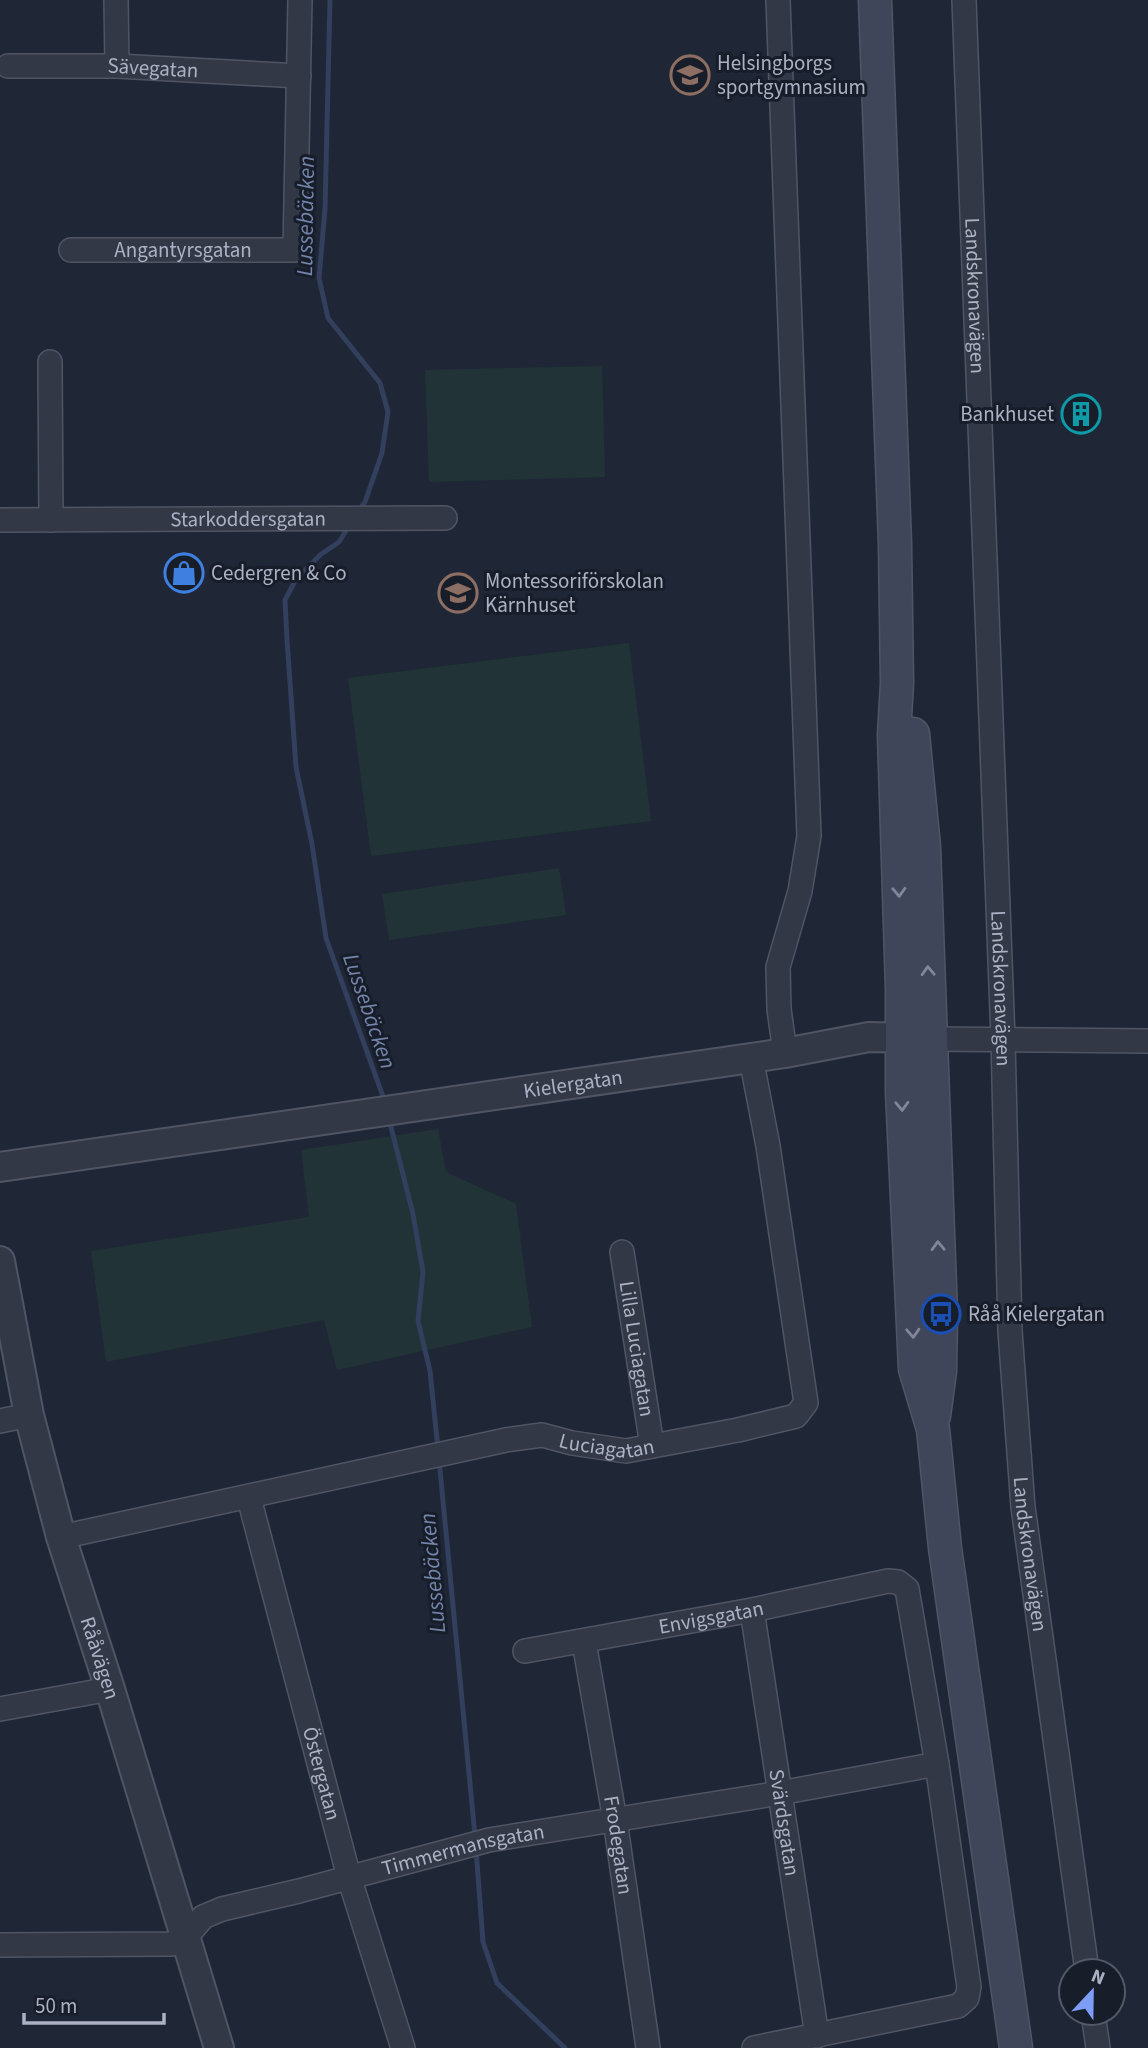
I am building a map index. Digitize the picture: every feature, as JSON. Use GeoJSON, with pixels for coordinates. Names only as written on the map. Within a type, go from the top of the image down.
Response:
{"type":"FeatureCollection","features":[{"type":"Feature","properties":{"kind":"main road"},"geometry":{"type":"LineString","coordinates":[[874,1],[895,544],[897,683],[913,734],[924,847],[916,1038],[905,1196],[915,1369],[933,1429],[945,1548],[1016,2048]]}},
{"type":"Feature","properties":{"kind":"street"},"geometry":{"type":"LineString","coordinates":[[116,0],[117,66]]}},
{"type":"Feature","properties":{"kind":"street"},"geometry":{"type":"LineString","coordinates":[[299,76],[300,0]]}},
{"type":"Feature","properties":{"kind":"street"},"geometry":{"type":"LineString","coordinates":[[778,0],[808,836],[800,891],[778,967],[779,1009],[785,1053]]}},
{"type":"Feature","properties":{"kind":"street","name":"Landskronavägen"},"geometry":{"type":"LineString","coordinates":[[964,0],[1003,1039],[1010,1331],[1023,1507],[1085,1957]]}},
{"type":"Feature","properties":{"kind":"street","name":"Sävegatan"},"geometry":{"type":"LineString","coordinates":[[8,66],[117,66],[299,76]]}},
{"type":"Feature","properties":{"kind":"street","name":"Angantyrsgatan"},"geometry":{"type":"LineString","coordinates":[[71,250],[295,250],[299,76]]}},
{"type":"Feature","properties":{"kind":"street"},"geometry":{"type":"LineString","coordinates":[[50,362],[51,520]]}},
{"type":"Feature","properties":{"kind":"street","name":"Starkoddersgatan"},"geometry":{"type":"LineString","coordinates":[[0,520],[445,518]]}},
{"type":"Feature","properties":{"kind":"street","name":"Kielergatan"},"geometry":{"type":"LineString","coordinates":[[0,1167],[785,1053],[869,1037],[1148,1041]]}},
{"type":"Feature","properties":{"kind":"street","name":"Luciagatan"},"geometry":{"type":"LineString","coordinates":[[61,1537],[506,1440],[542,1436],[626,1451],[796,1416],[806,1402],[768,1146],[751,1058]]}},
{"type":"Feature","properties":{"kind":"street","name":"Lilla Luciagatan"},"geometry":{"type":"LineString","coordinates":[[622,1252],[652,1446]]}},
{"type":"Feature","properties":{"kind":"street","name":"Rååvägen"},"geometry":{"type":"LineString","coordinates":[[0,1261],[29,1415],[61,1537],[219,2048]]}},
{"type":"Feature","properties":{"kind":"street"},"geometry":{"type":"LineString","coordinates":[[0,1421],[29,1415]]}},
{"type":"Feature","properties":{"kind":"street","name":"Östergatan"},"geometry":{"type":"LineString","coordinates":[[249,1498],[349,1877],[403,2048]]}},
{"type":"Feature","properties":{"kind":"street","name":"Envigsgatan"},"geometry":{"type":"LineString","coordinates":[[525,1651],[752,1610],[888,1581],[898,1582],[909,1594],[937,1764]]}},
{"type":"Feature","properties":{"kind":"street","name":"Svärdsgatan"},"geometry":{"type":"LineString","coordinates":[[752,1610],[817,2036]]}},
{"type":"Feature","properties":{"kind":"street","name":"Frodegatan"},"geometry":{"type":"LineString","coordinates":[[584,1642],[615,1820],[649,2048]]}},
{"type":"Feature","properties":{"kind":"street"},"geometry":{"type":"LineString","coordinates":[[0,1709],[110,1689]]}},
{"type":"Feature","properties":{"kind":"street"},"geometry":{"type":"LineString","coordinates":[[754,2048],[958,2006],[967,1998],[969,1987],[937,1764]]}},
{"type":"Feature","properties":{"kind":"street","name":"Timmermansgatan"},"geometry":{"type":"LineString","coordinates":[[186,1937],[203,1917],[222,1909],[479,1843],[937,1764]]}},
{"type":"Feature","properties":{"kind":"street"},"geometry":{"type":"LineString","coordinates":[[0,1945],[172,1944],[186,1937]]}},
{"type":"Feature","properties":{"kind":"street"},"geometry":{"type":"LineString","coordinates":[[1095,2027],[1098,2048]]}},
{"type":"Feature","properties":{"kind":"shaded area"},"geometry":{"type":"Polygon","coordinates":[[[602,366],[605,477],[429,482],[425,370],[602,366]]]}},
{"type":"Feature","properties":{"kind":"shaded area"},"geometry":{"type":"Polygon","coordinates":[[[629,643],[651,821],[371,856],[348,678],[629,643]]]}},
{"type":"Feature","properties":{"kind":"shaded area"},"geometry":{"type":"Polygon","coordinates":[[[559,868],[566,915],[389,940],[382,894],[559,868]]]}},
{"type":"Feature","properties":{"kind":"shaded area"},"geometry":{"type":"Polygon","coordinates":[[[438,1129],[446,1172],[516,1204],[532,1327],[337,1370],[324,1320],[106,1362],[91,1251],[309,1217],[301,1150],[438,1129]]]}},
{"type":"Feature","properties":{"kind":"waterway","name":"Lussebäcken"},"geometry":{"type":"LineString","coordinates":[[330,0],[325,209],[319,278],[328,318],[380,383],[388,412],[382,453],[365,502],[359,510]]}},
{"type":"Feature","properties":{"kind":"waterway","name":"Lussebäcken"},"geometry":{"type":"LineString","coordinates":[[350,524],[339,542],[320,555],[295,581],[285,600],[287,640],[296,767],[312,844],[326,938],[385,1102]]}},
{"type":"Feature","properties":{"kind":"waterway","name":"Lussebäcken"},"geometry":{"type":"LineString","coordinates":[[389,1119],[413,1214],[423,1272],[418,1321],[430,1371],[438,1449]]}},
{"type":"Feature","properties":{"kind":"waterway","name":"Lussebäcken"},"geometry":{"type":"LineString","coordinates":[[439,1459],[475,1836]]}},
{"type":"Feature","properties":{"kind":"waterway","name":"Lussebäcken"},"geometry":{"type":"LineString","coordinates":[[476,1849],[483,1942],[497,1983],[565,2048]]}},
{"type":"Feature","properties":{"kind":"place","name":"Helsingborgs sportgymnasium"},"geometry":{"type":"Point","coordinates":[690,75]}},
{"type":"Feature","properties":{"kind":"place","name":"Bankhuset"},"geometry":{"type":"Point","coordinates":[1081,414]}},
{"type":"Feature","properties":{"kind":"place","name":"Cedergren & Co"},"geometry":{"type":"Point","coordinates":[184,573]}},
{"type":"Feature","properties":{"kind":"place","name":"Montessoriförskolan Kärnhuset"},"geometry":{"type":"Point","coordinates":[458,593]}},
{"type":"Feature","properties":{"kind":"place","name":"Råå Kielergatan"},"geometry":{"type":"Point","coordinates":[941,1314]}}]}
